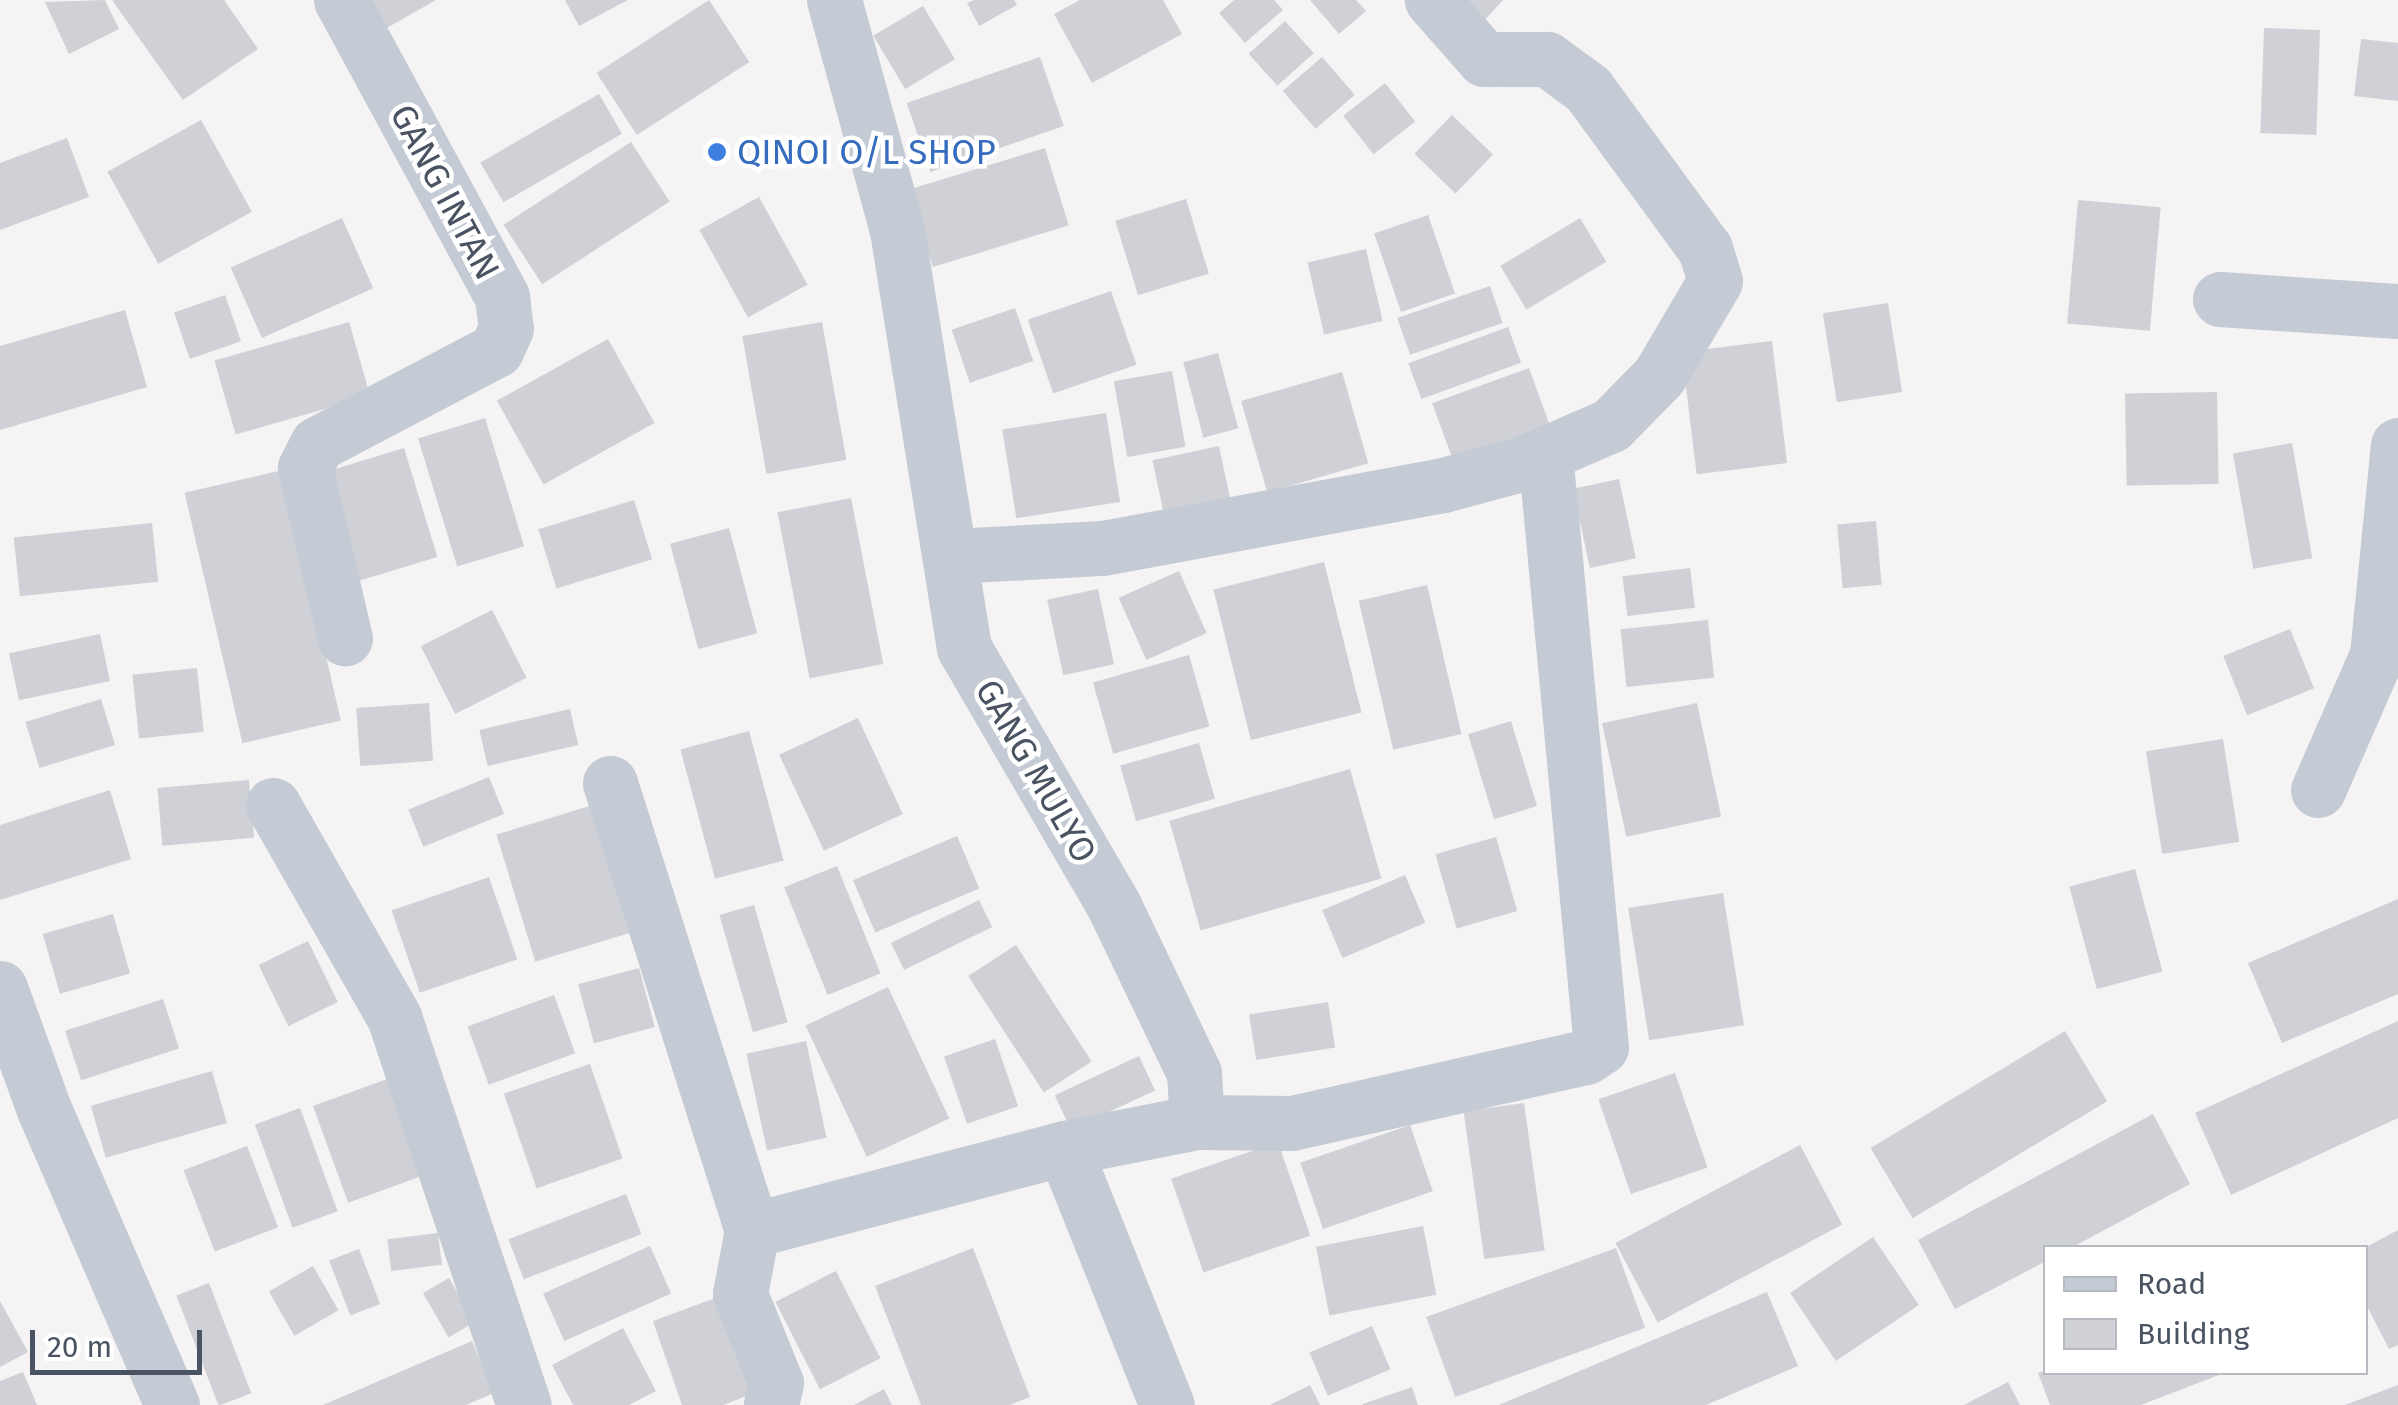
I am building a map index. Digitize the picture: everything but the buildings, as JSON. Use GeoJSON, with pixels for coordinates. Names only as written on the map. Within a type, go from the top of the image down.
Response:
{"type":"FeatureCollection","features":[{"type":"Feature","properties":{"kind":"street","name":"GANG INTAN"},"geometry":{"type":"LineString","coordinates":[[341,0],[502,297],[506,328],[496,350],[317,444],[305,468],[345,638]]}},
{"type":"Feature","properties":{"kind":"street","name":"GANG MULYO"},"geometry":{"type":"LineString","coordinates":[[834,0],[896,230],[953,556],[964,648],[1114,906],[1194,1073],[1197,1122]]}},
{"type":"Feature","properties":{"kind":"street"},"geometry":{"type":"LineString","coordinates":[[953,556],[1103,548],[1443,485],[1545,454],[1612,425],[1659,376],[1715,281],[1714,268],[1588,90],[1547,59],[1484,59],[1432,0]]}},
{"type":"Feature","properties":{"kind":"street"},"geometry":{"type":"LineString","coordinates":[[2220,299],[2398,311]]}},
{"type":"Feature","properties":{"kind":"street"},"geometry":{"type":"LineString","coordinates":[[2318,790],[2377,655],[2398,445]]}},
{"type":"Feature","properties":{"kind":"street"},"geometry":{"type":"LineString","coordinates":[[752,1230],[1064,1148],[1197,1122],[1292,1123],[1586,1058],[1601,1047],[1545,454]]}},
{"type":"Feature","properties":{"kind":"street"},"geometry":{"type":"LineString","coordinates":[[610,783],[752,1230],[740,1294],[776,1384],[771,1405]]}},
{"type":"Feature","properties":{"kind":"street"},"geometry":{"type":"LineString","coordinates":[[273,806],[394,1017],[524,1405]]}},
{"type":"Feature","properties":{"kind":"street"},"geometry":{"type":"LineString","coordinates":[[0,988],[43,1107],[172,1405]]}},
{"type":"Feature","properties":{"kind":"street"},"geometry":{"type":"LineString","coordinates":[[1064,1148],[1167,1405]]}},
{"type":"Feature","properties":{"kind":"place","name":"QINOI O/L SHOP"},"geometry":{"type":"Point","coordinates":[717,152]}}]}
